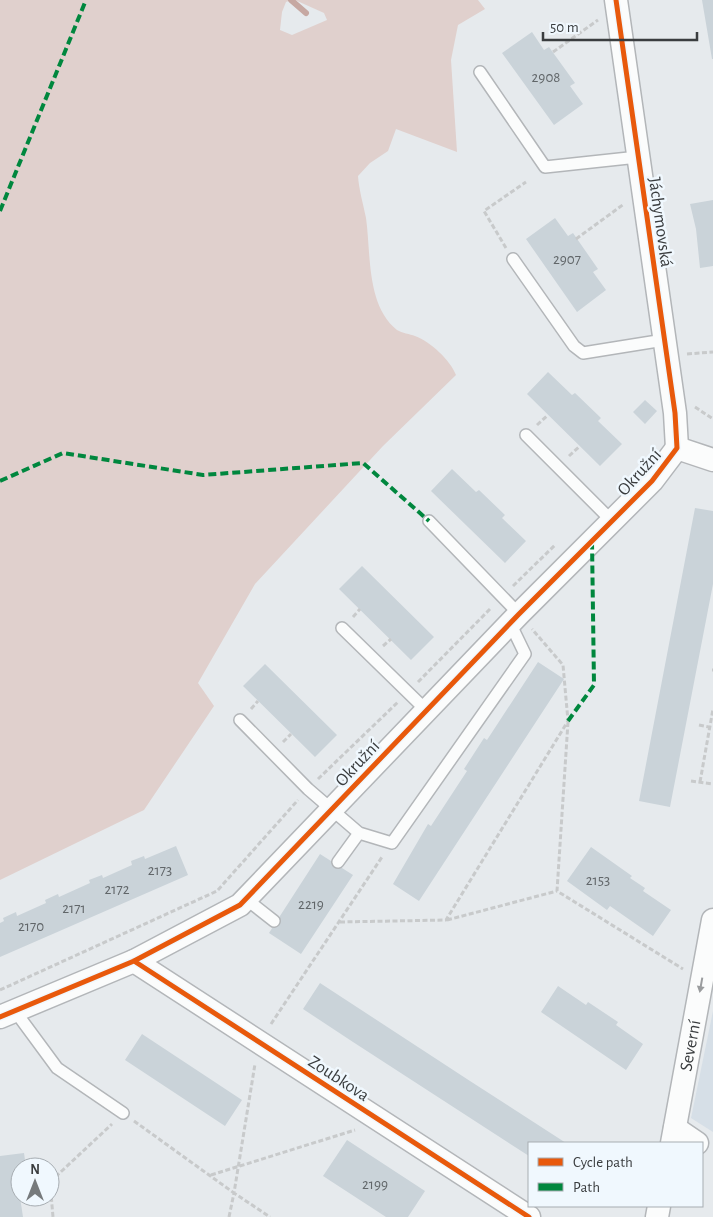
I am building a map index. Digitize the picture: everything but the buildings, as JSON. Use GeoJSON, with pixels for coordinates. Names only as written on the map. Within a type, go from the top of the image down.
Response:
{"type":"FeatureCollection","features":[{"type":"Feature","properties":{"kind":"street","name":"Jáchymovská"},"geometry":{"type":"LineString","coordinates":[[607,5],[638,157],[675,413],[678,448]]}},
{"type":"Feature","properties":{"kind":"street","name":"Okružní"},"geometry":{"type":"LineString","coordinates":[[7,1014],[134,961],[240,905],[515,618],[652,481],[678,448],[713,460]]}},
{"type":"Feature","properties":{"kind":"street","name":"Severní"},"geometry":{"type":"LineString","coordinates":[[673,1136],[713,920]]}},
{"type":"Feature","properties":{"kind":"street","name":"Zoubkova"},"geometry":{"type":"LineString","coordinates":[[134,961],[529,1217]]}},
{"type":"Feature","properties":{"kind":"street"},"geometry":{"type":"LineString","coordinates":[[673,1136],[694,1142]]}},
{"type":"Feature","properties":{"kind":"lane"},"geometry":{"type":"LineString","coordinates":[[480,72],[545,167],[638,157]]}},
{"type":"Feature","properties":{"kind":"lane"},"geometry":{"type":"LineString","coordinates":[[513,259],[574,346],[583,353],[664,340]]}},
{"type":"Feature","properties":{"kind":"lane"},"geometry":{"type":"LineString","coordinates":[[526,435],[612,521]]}},
{"type":"Feature","properties":{"kind":"lane"},"geometry":{"type":"LineString","coordinates":[[240,720],[308,789],[358,833],[392,843],[525,654],[515,618],[502,596],[430,521]]}},
{"type":"Feature","properties":{"kind":"lane"},"geometry":{"type":"LineString","coordinates":[[342,628],[426,710]]}},
{"type":"Feature","properties":{"kind":"lane"},"geometry":{"type":"LineString","coordinates":[[338,862],[358,833]]}},
{"type":"Feature","properties":{"kind":"lane"},"geometry":{"type":"LineString","coordinates":[[246,898],[274,921]]}},
{"type":"Feature","properties":{"kind":"lane"},"geometry":{"type":"LineString","coordinates":[[7,1014],[57,1068],[123,1114]]}},
{"type":"Feature","properties":{"kind":"path"},"geometry":{"type":"LineString","coordinates":[[553,52],[599,20],[607,5]]}},
{"type":"Feature","properties":{"kind":"path"},"geometry":{"type":"LineString","coordinates":[[599,20],[600,29]]}},
{"type":"Feature","properties":{"kind":"path"},"geometry":{"type":"LineString","coordinates":[[513,259],[484,211],[526,182]]}},
{"type":"Feature","properties":{"kind":"path"},"geometry":{"type":"LineString","coordinates":[[576,239],[627,202],[628,212]]}},
{"type":"Feature","properties":{"kind":"path"},"geometry":{"type":"LineString","coordinates":[[0,990],[217,891],[308,789],[556,544]]}},
{"type":"Feature","properties":{"kind":"path"},"geometry":{"type":"LineString","coordinates":[[515,618],[562,665],[568,721],[557,891]]}},
{"type":"Feature","properties":{"kind":"path"},"geometry":{"type":"LineString","coordinates":[[700,782],[713,709]]}},
{"type":"Feature","properties":{"kind":"path"},"geometry":{"type":"LineString","coordinates":[[446,920],[568,721]]}},
{"type":"Feature","properties":{"kind":"path"},"geometry":{"type":"LineString","coordinates":[[699,725],[711,727]]}},
{"type":"Feature","properties":{"kind":"path"},"geometry":{"type":"LineString","coordinates":[[691,781],[713,784]]}},
{"type":"Feature","properties":{"kind":"path"},"geometry":{"type":"LineString","coordinates":[[229,1217],[259,1042],[392,843]]}},
{"type":"Feature","properties":{"kind":"path"},"geometry":{"type":"LineString","coordinates":[[339,922],[446,920],[557,891],[702,980]]}},
{"type":"Feature","properties":{"kind":"path"},"geometry":{"type":"LineString","coordinates":[[60,1173],[123,1114],[270,1217]]}},
{"type":"Feature","properties":{"kind":"path"},"geometry":{"type":"LineString","coordinates":[[210,1176],[380,1121]]}},
{"type":"Feature","properties":{"kind":"shaded area"},"geometry":{"type":"Polygon","coordinates":[[[0,0],[291,0],[286,2],[282,12],[280,30],[292,35],[327,20],[324,13],[295,0],[478,0],[485,9],[458,25],[451,60],[457,152],[396,129],[388,151],[370,163],[358,176],[366,218],[372,278],[380,307],[387,319],[397,330],[421,339],[439,352],[449,363],[456,375],[383,446],[255,584],[198,683],[214,706],[144,810],[0,880],[0,0]]]}},
{"type":"Feature","properties":{"kind":"shaded area"},"geometry":{"type":"Polygon","coordinates":[[[713,1011],[713,1132],[691,1118],[713,1011]]]}},
{"type":"Feature","properties":{"kind":"waterway"},"geometry":{"type":"LineString","coordinates":[[291,0],[306,13]]}},
{"type":"Feature","properties":{"kind":"marked path"},"geometry":{"type":"LineString","coordinates":[[0,211],[86,0]]}},
{"type":"Feature","properties":{"kind":"marked path"},"geometry":{"type":"LineString","coordinates":[[0,481],[63,453],[203,475],[363,463],[429,521]]}},
{"type":"Feature","properties":{"kind":"marked path"},"geometry":{"type":"LineString","coordinates":[[568,721],[594,685],[592,541]]}},
{"type":"Feature","properties":{"kind":"cycle path"},"geometry":{"type":"LineString","coordinates":[[0,1017],[134,961],[240,905],[519,614],[652,481],[677,448],[675,413],[616,0]]}},
{"type":"Feature","properties":{"kind":"cycle path"},"geometry":{"type":"LineString","coordinates":[[134,961],[529,1217]]}}]}
